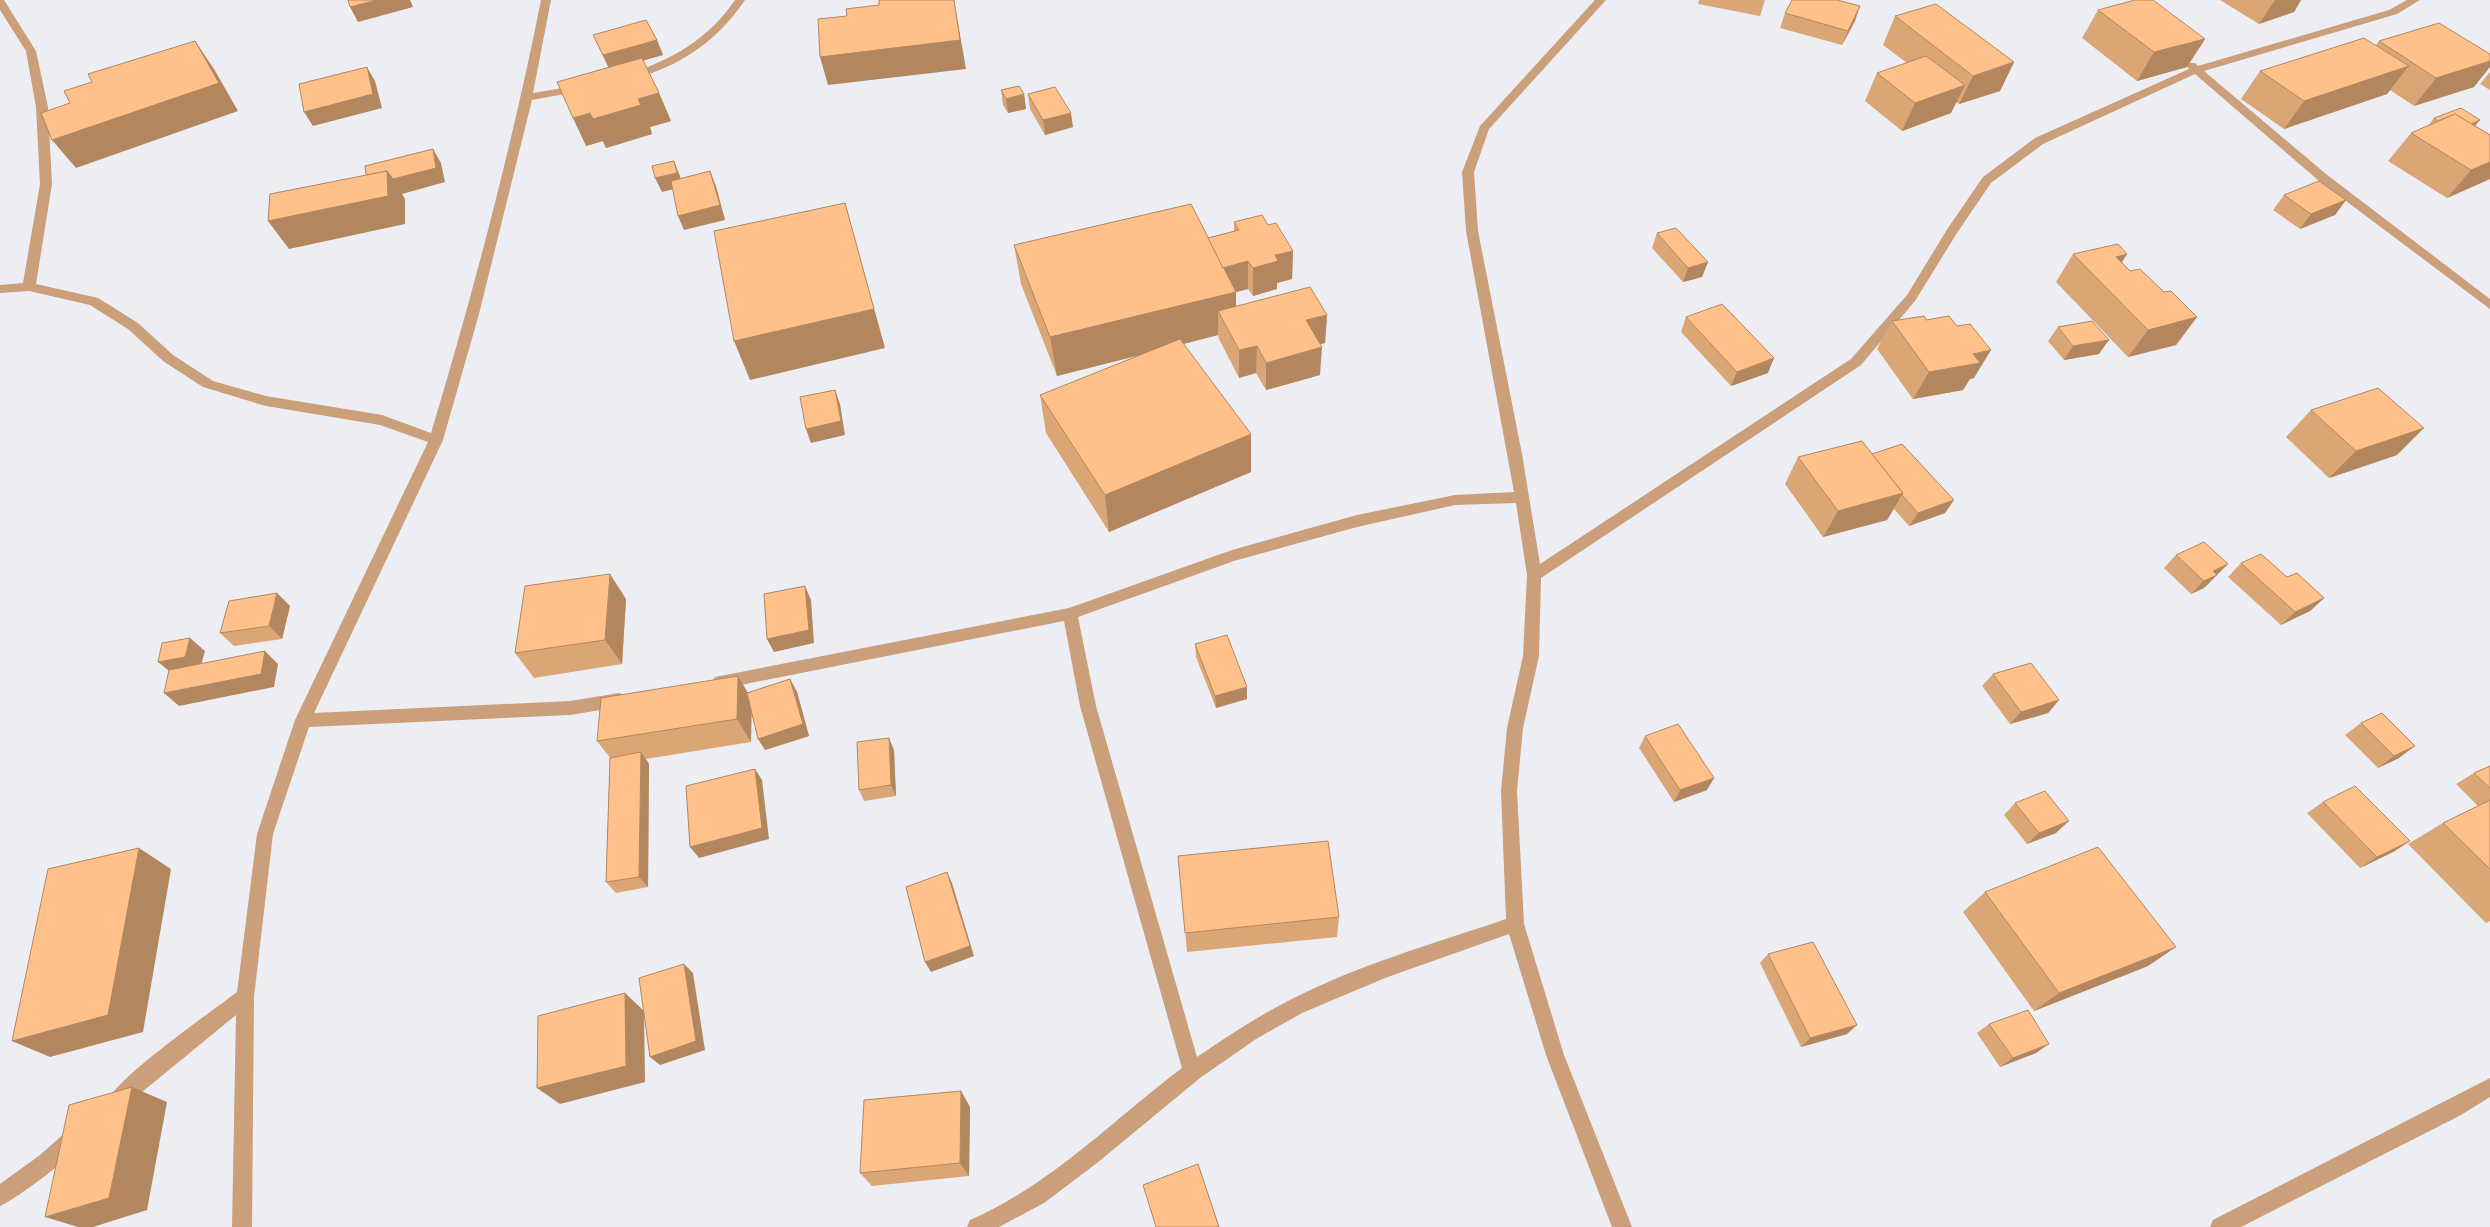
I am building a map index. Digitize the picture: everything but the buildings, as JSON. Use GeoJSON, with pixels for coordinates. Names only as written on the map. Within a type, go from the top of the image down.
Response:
{"type":"FeatureCollection","features":[{"type":"Feature","properties":{"kind":"street"},"geometry":{"type":"LineString","coordinates":[[242,1227],[245,997],[265,834],[303,720],[436,440],[473,314],[527,98],[546,0]]}},
{"type":"Feature","properties":{"kind":"street"},"geometry":{"type":"LineString","coordinates":[[620,80],[653,70],[692,52],[718,29],[740,0]]}},
{"type":"Feature","properties":{"kind":"street"},"geometry":{"type":"LineString","coordinates":[[1601,0],[1484,128],[1468,172],[1472,231],[1515,454],[1520,497],[1534,575],[1530,656],[1515,728],[1509,791],[1515,924],[1555,1055],[1622,1227]]}},
{"type":"Feature","properties":{"kind":"street"},"geometry":{"type":"LineString","coordinates":[[1534,575],[1856,362],[1911,298],[1952,231],[1987,180],[2039,140],[2195,70],[2393,12],[2415,0]]}},
{"type":"Feature","properties":{"kind":"street"},"geometry":{"type":"LineString","coordinates":[[0,2],[31,51],[42,107],[46,184],[29,287]]}},
{"type":"Feature","properties":{"kind":"street"},"geometry":{"type":"LineString","coordinates":[[2181,55],[2195,70],[2322,178],[2490,306]]}},
{"type":"Feature","properties":{"kind":"street"},"geometry":{"type":"LineString","coordinates":[[527,98],[594,86]]}},
{"type":"Feature","properties":{"kind":"street"},"geometry":{"type":"LineString","coordinates":[[0,288],[29,287],[94,301],[132,326],[168,358],[208,384],[266,401],[382,420],[436,440]]}},
{"type":"Feature","properties":{"kind":"street"},"geometry":{"type":"LineString","coordinates":[[701,685],[828,663],[1070,614],[1232,556],[1357,521],[1455,500],[1520,497]]}},
{"type":"Feature","properties":{"kind":"street"},"geometry":{"type":"LineString","coordinates":[[1070,614],[1088,706],[1192,1071]]}},
{"type":"Feature","properties":{"kind":"street"},"geometry":{"type":"LineString","coordinates":[[303,720],[570,708],[635,697]]}},
{"type":"Feature","properties":{"kind":"street"},"geometry":{"type":"LineString","coordinates":[[977,1227],[997,1219],[1072,1172],[1192,1071],[1308,1001],[1390,968],[1515,924]]}},
{"type":"Feature","properties":{"kind":"street"},"geometry":{"type":"LineString","coordinates":[[103,1112],[145,1075],[245,997]]}},
{"type":"Feature","properties":{"kind":"street"},"geometry":{"type":"LineString","coordinates":[[2220,1227],[2454,1108],[2490,1087]]}},
{"type":"Feature","properties":{"kind":"street"},"geometry":{"type":"LineString","coordinates":[[0,1196],[47,1162],[89,1125]]}}]}
